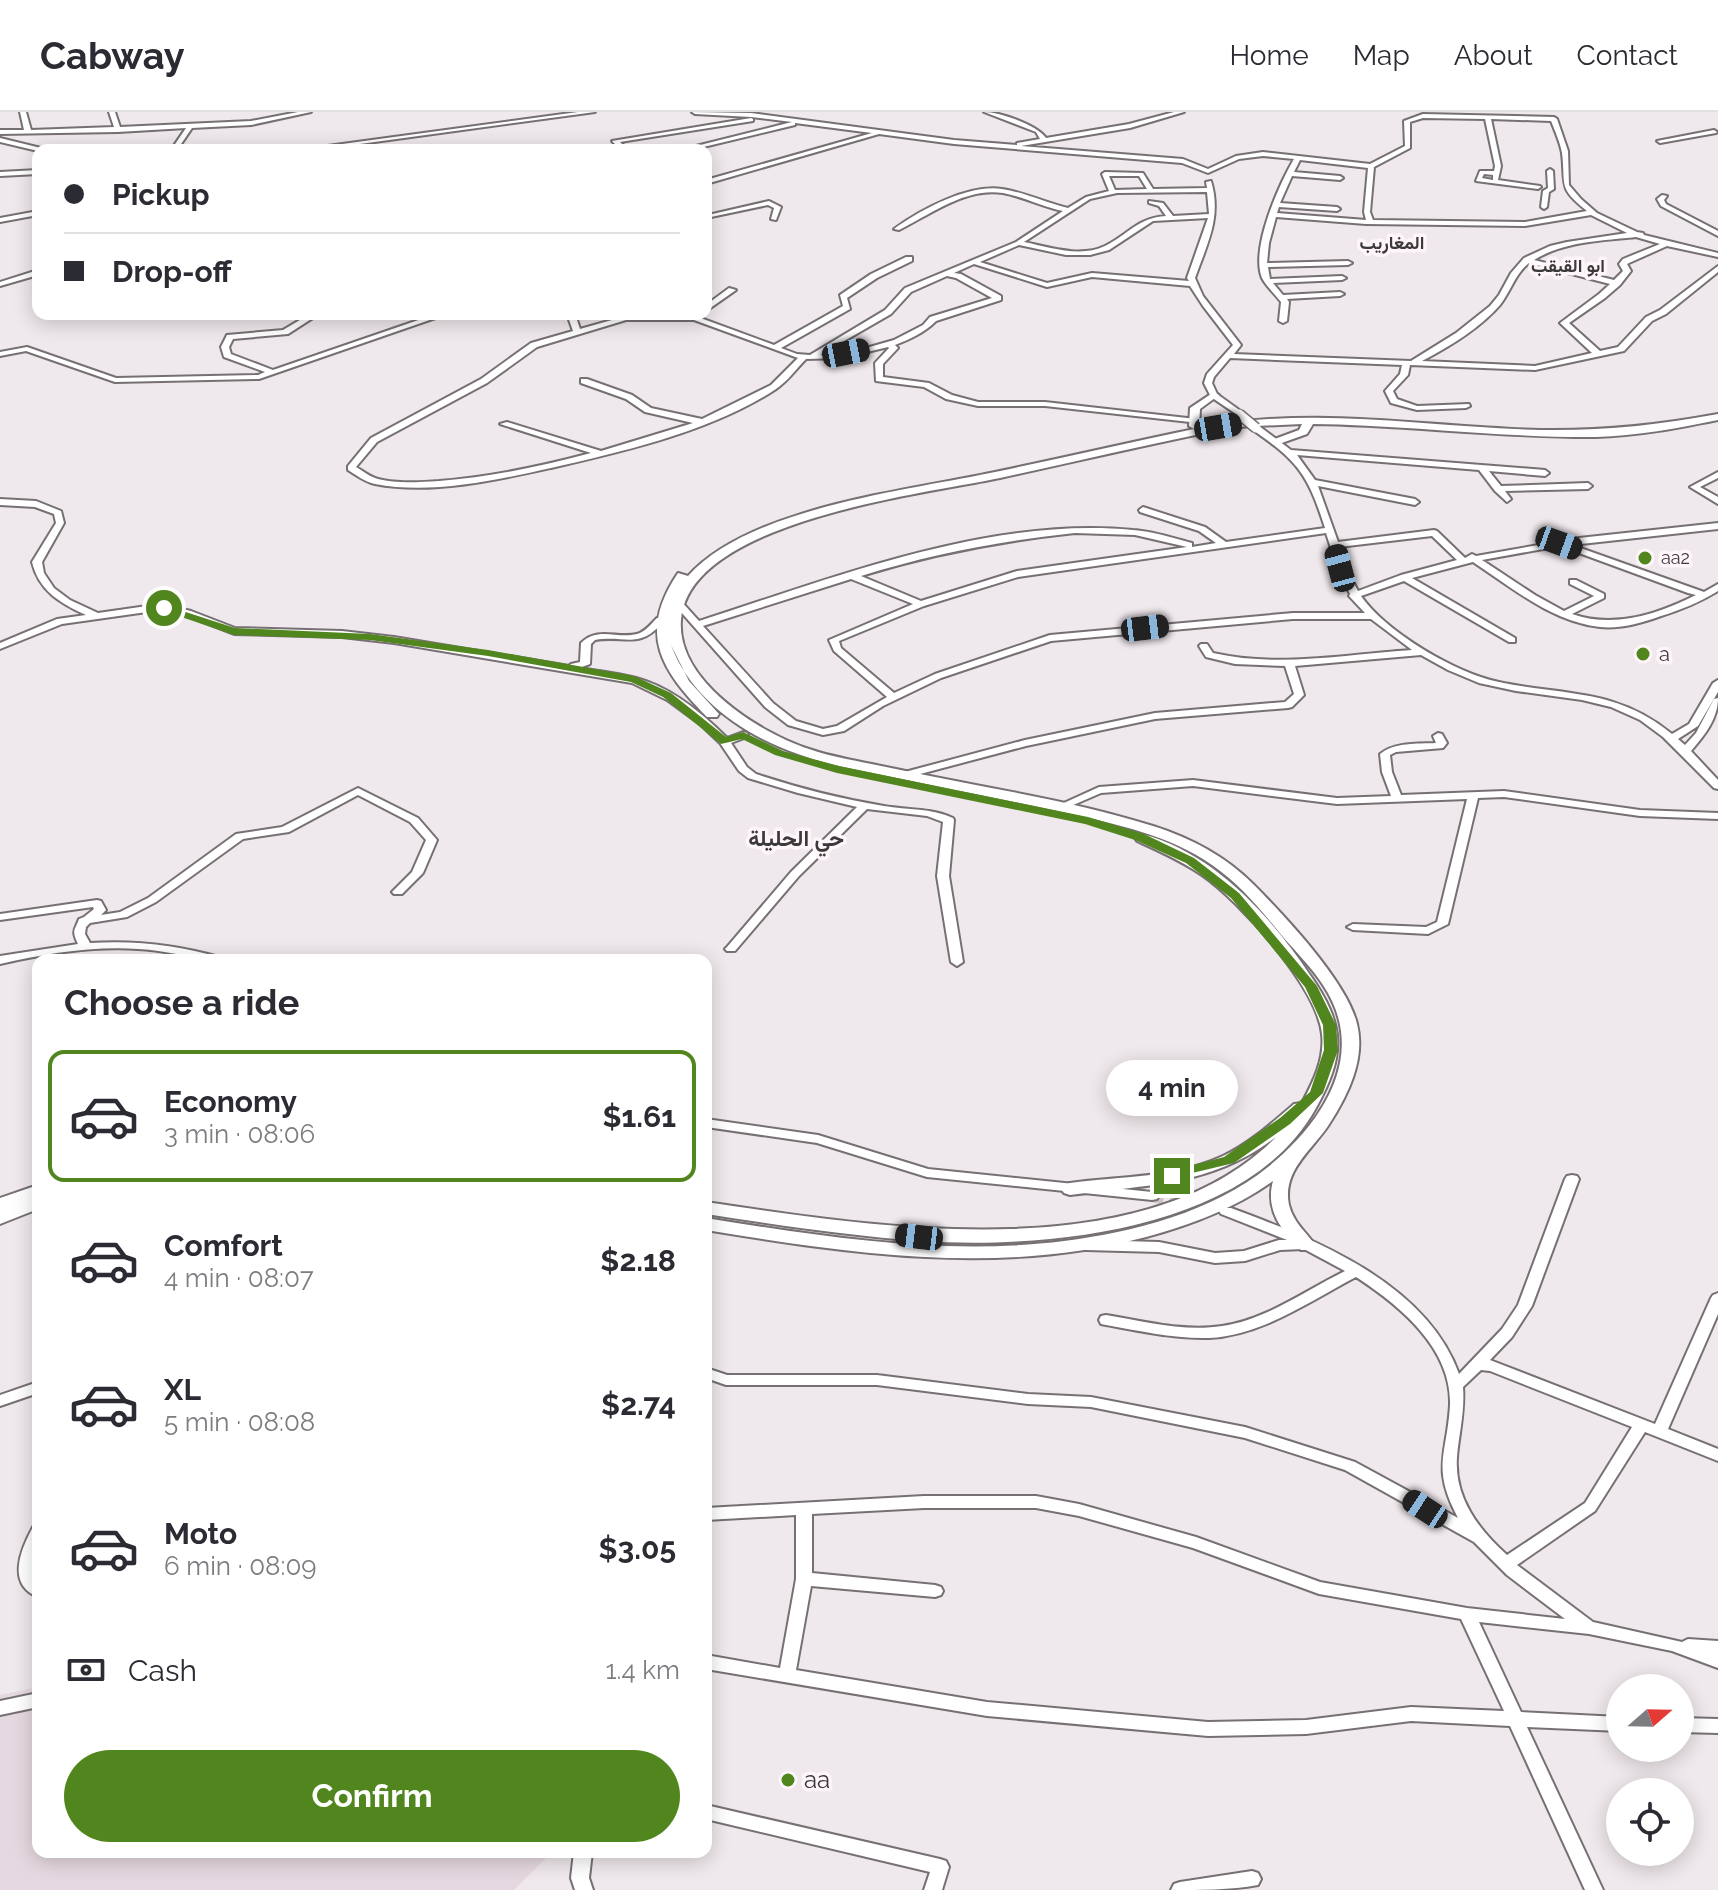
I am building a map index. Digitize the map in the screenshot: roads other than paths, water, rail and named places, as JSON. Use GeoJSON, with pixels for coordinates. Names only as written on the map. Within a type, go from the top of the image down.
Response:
{"type":"FeatureCollection","features":[{"type":"Feature","properties":{"kind":"main road"},"geometry":{"type":"LineString","coordinates":[[1196,421],[1197,405],[1214,395]]}},
{"type":"Feature","properties":{"kind":"main road"},"geometry":{"type":"LineString","coordinates":[[712,1209],[861,1230],[963,1239],[1038,1235],[1099,1226],[1176,1206],[1227,1184],[1279,1146],[1304,1116],[1331,1050],[1329,1025],[1311,986],[1235,895],[1203,869],[1140,837],[1088,821],[837,769],[779,753],[711,714],[682,681],[661,639],[660,620],[665,601],[688,569],[714,549],[783,518],[1196,421],[1313,414],[1578,428],[1663,422],[1718,410]]}},
{"type":"Feature","properties":{"kind":"main road"},"geometry":{"type":"LineString","coordinates":[[1307,1246],[1278,1229],[1277,1193],[1288,1166],[1333,1104],[1343,1083],[1351,1036],[1336,992],[1277,920],[1226,868],[1194,848],[1126,823],[804,752],[767,737],[711,699],[693,677],[679,649],[673,626],[687,583],[707,563],[786,523],[1200,430],[1286,420],[1571,432],[1657,428],[1718,417]]}},
{"type":"Feature","properties":{"kind":"main road"},"geometry":{"type":"LineString","coordinates":[[1276,442],[1298,435],[1308,423]]}},
{"type":"Feature","properties":{"kind":"main road"},"geometry":{"type":"LineString","coordinates":[[1258,922],[1277,920]]}},
{"type":"Feature","properties":{"kind":"main road"},"geometry":{"type":"LineString","coordinates":[[1070,1189],[1172,1176],[1229,1160],[1278,1127],[1316,1093]]}},
{"type":"Feature","properties":{"kind":"main road"},"geometry":{"type":"LineString","coordinates":[[712,1225],[917,1250],[1002,1253],[1083,1245],[1158,1228],[1230,1200],[1273,1171],[1304,1143]]}},
{"type":"Feature","properties":{"kind":"main road"},"geometry":{"type":"LineString","coordinates":[[0,1205],[32,1193]]}},
{"type":"Feature","properties":{"kind":"main road"},"geometry":{"type":"LineString","coordinates":[[0,1218],[32,1205]]}},
{"type":"Feature","properties":{"kind":"street"},"geometry":{"type":"LineString","coordinates":[[23,112],[28,132]]}},
{"type":"Feature","properties":{"kind":"street"},"geometry":{"type":"LineString","coordinates":[[112,112],[118,130]]}},
{"type":"Feature","properties":{"kind":"street"},"geometry":{"type":"LineString","coordinates":[[0,132],[251,123],[308,112]]}},
{"type":"Feature","properties":{"kind":"street"},"geometry":{"type":"LineString","coordinates":[[500,112],[510,122]]}},
{"type":"Feature","properties":{"kind":"street"},"geometry":{"type":"LineString","coordinates":[[346,144],[592,112]]}},
{"type":"Feature","properties":{"kind":"street"},"geometry":{"type":"LineString","coordinates":[[695,112],[766,117],[1015,147],[1183,161],[1208,171],[1248,155],[1299,157],[1371,166],[1408,147],[1407,121],[1432,114],[1555,115],[1565,151],[1566,185],[1581,201],[1594,212],[1642,234],[1718,255]]}},
{"type":"Feature","properties":{"kind":"street"},"geometry":{"type":"LineString","coordinates":[[987,112],[1038,131],[1043,138]]}},
{"type":"Feature","properties":{"kind":"street"},"geometry":{"type":"LineString","coordinates":[[1015,147],[1043,138],[1130,126],[1180,112]]}},
{"type":"Feature","properties":{"kind":"street"},"geometry":{"type":"LineString","coordinates":[[1487,116],[1498,173],[1495,184]]}},
{"type":"Feature","properties":{"kind":"street"},"geometry":{"type":"LineString","coordinates":[[618,144],[615,141],[766,117]]}},
{"type":"Feature","properties":{"kind":"street"},"geometry":{"type":"LineString","coordinates":[[708,144],[799,122]]}},
{"type":"Feature","properties":{"kind":"street"},"geometry":{"type":"LineString","coordinates":[[178,144],[190,126]]}},
{"type":"Feature","properties":{"kind":"street"},"geometry":{"type":"LineString","coordinates":[[16,143],[28,132]]}},
{"type":"Feature","properties":{"kind":"street"},"geometry":{"type":"LineString","coordinates":[[712,180],[880,133]]}},
{"type":"Feature","properties":{"kind":"street"},"geometry":{"type":"LineString","coordinates":[[1660,141],[1713,133]]}},
{"type":"Feature","properties":{"kind":"street"},"geometry":{"type":"LineString","coordinates":[[0,140],[32,147]]}},
{"type":"Feature","properties":{"kind":"street"},"geometry":{"type":"LineString","coordinates":[[1283,321],[1285,308],[1282,297],[1267,281],[1264,265],[1288,174],[1299,157]]}},
{"type":"Feature","properties":{"kind":"street"},"geometry":{"type":"LineString","coordinates":[[1370,222],[1367,212],[1371,166]]}},
{"type":"Feature","properties":{"kind":"street"},"geometry":{"type":"LineString","coordinates":[[1208,171],[1212,216],[1191,272],[1192,284],[1201,301],[1229,328],[1237,345],[1208,379],[1214,395],[1288,452],[1311,482],[1354,596],[1371,616],[1424,652],[1490,683],[1586,697],[1645,719],[1673,738],[1718,786]]}},
{"type":"Feature","properties":{"kind":"street"},"geometry":{"type":"LineString","coordinates":[[1550,171],[1551,189]]}},
{"type":"Feature","properties":{"kind":"street"},"geometry":{"type":"LineString","coordinates":[[0,174],[32,172]]}},
{"type":"Feature","properties":{"kind":"street"},"geometry":{"type":"LineString","coordinates":[[1498,173],[1482,172],[1478,180],[1538,187]]}},
{"type":"Feature","properties":{"kind":"street"},"geometry":{"type":"LineString","coordinates":[[1112,191],[1104,175],[1141,174],[1151,190]]}},
{"type":"Feature","properties":{"kind":"street"},"geometry":{"type":"LineString","coordinates":[[1288,174],[1340,178]]}},
{"type":"Feature","properties":{"kind":"street"},"geometry":{"type":"LineString","coordinates":[[1544,207],[1546,191],[1551,189],[1581,201]]}},
{"type":"Feature","properties":{"kind":"street"},"geometry":{"type":"LineString","coordinates":[[624,320],[543,341],[526,349],[484,381],[374,440],[351,468],[360,476],[382,483],[424,485],[504,475],[600,453],[702,422],[774,386],[808,357],[888,312],[908,290],[1018,243],[1088,198],[1112,191],[1210,190]]}},
{"type":"Feature","properties":{"kind":"street"},"geometry":{"type":"LineString","coordinates":[[897,229],[925,213],[983,191],[1005,192],[1067,210]]}},
{"type":"Feature","properties":{"kind":"street"},"geometry":{"type":"LineString","coordinates":[[1664,196],[1660,199],[1663,205],[1718,234]]}},
{"type":"Feature","properties":{"kind":"street"},"geometry":{"type":"LineString","coordinates":[[1151,202],[1162,204],[1170,217]]}},
{"type":"Feature","properties":{"kind":"street"},"geometry":{"type":"LineString","coordinates":[[712,213],[767,203],[778,207],[774,219]]}},
{"type":"Feature","properties":{"kind":"street"},"geometry":{"type":"LineString","coordinates":[[1278,205],[1337,209]]}},
{"type":"Feature","properties":{"kind":"street"},"geometry":{"type":"LineString","coordinates":[[1275,215],[1370,222],[1537,223],[1594,212]]}},
{"type":"Feature","properties":{"kind":"street"},"geometry":{"type":"LineString","coordinates":[[0,220],[32,214]]}},
{"type":"Feature","properties":{"kind":"street"},"geometry":{"type":"LineString","coordinates":[[1018,243],[1066,253],[1090,253],[1106,248],[1147,221],[1212,216]]}},
{"type":"Feature","properties":{"kind":"street"},"geometry":{"type":"LineString","coordinates":[[1466,406],[1417,408],[1394,401],[1388,393],[1404,375],[1409,363],[1485,316],[1501,299],[1515,270],[1527,260],[1562,246],[1642,234]]}},
{"type":"Feature","properties":{"kind":"street"},"geometry":{"type":"LineString","coordinates":[[1598,354],[1564,323],[1617,283],[1626,272],[1623,264],[1626,261],[1669,243]]}},
{"type":"Feature","properties":{"kind":"street"},"geometry":{"type":"LineString","coordinates":[[775,348],[820,319],[841,312],[847,307],[841,298],[874,276],[909,259]]}},
{"type":"Feature","properties":{"kind":"street"},"geometry":{"type":"LineString","coordinates":[[1527,260],[1617,283]]}},
{"type":"Feature","properties":{"kind":"street"},"geometry":{"type":"LineString","coordinates":[[974,262],[1047,285],[1090,275],[1192,284]]}},
{"type":"Feature","properties":{"kind":"street"},"geometry":{"type":"LineString","coordinates":[[1264,265],[1348,263]]}},
{"type":"Feature","properties":{"kind":"street"},"geometry":{"type":"LineString","coordinates":[[1230,356],[1523,369],[1624,348],[1649,319],[1663,312],[1718,268]]}},
{"type":"Feature","properties":{"kind":"street"},"geometry":{"type":"LineString","coordinates":[[708,320],[775,348],[824,358],[889,344],[923,330],[933,319],[998,298],[958,276],[944,273]]}},
{"type":"Feature","properties":{"kind":"street"},"geometry":{"type":"LineString","coordinates":[[0,284],[32,275]]}},
{"type":"Feature","properties":{"kind":"street"},"geometry":{"type":"LineString","coordinates":[[1267,281],[1342,278]]}},
{"type":"Feature","properties":{"kind":"street"},"geometry":{"type":"LineString","coordinates":[[712,305],[732,290]]}},
{"type":"Feature","properties":{"kind":"street"},"geometry":{"type":"LineString","coordinates":[[1282,297],[1340,294]]}},
{"type":"Feature","properties":{"kind":"street"},"geometry":{"type":"LineString","coordinates":[[275,373],[231,358],[225,351],[226,343],[236,334],[289,331],[306,320]]}},
{"type":"Feature","properties":{"kind":"street"},"geometry":{"type":"LineString","coordinates":[[0,354],[27,349],[115,380],[256,377],[426,320]]}},
{"type":"Feature","properties":{"kind":"street"},"geometry":{"type":"LineString","coordinates":[[573,320],[578,333]]}},
{"type":"Feature","properties":{"kind":"street"},"geometry":{"type":"LineString","coordinates":[[889,344],[894,348],[879,363],[879,379],[926,385],[964,402],[1045,404],[1196,421]]}},
{"type":"Feature","properties":{"kind":"street"},"geometry":{"type":"LineString","coordinates":[[584,381],[629,397],[648,410],[702,422]]}},
{"type":"Feature","properties":{"kind":"street"},"geometry":{"type":"LineString","coordinates":[[504,424],[600,453]]}},
{"type":"Feature","properties":{"kind":"street"},"geometry":{"type":"LineString","coordinates":[[1288,452],[1545,473]]}},
{"type":"Feature","properties":{"kind":"street"},"geometry":{"type":"LineString","coordinates":[[1482,468],[1507,499]]}},
{"type":"Feature","properties":{"kind":"street"},"geometry":{"type":"LineString","coordinates":[[1718,475],[1694,487],[1718,501]]}},
{"type":"Feature","properties":{"kind":"street"},"geometry":{"type":"LineString","coordinates":[[1311,482],[1415,502]]}},
{"type":"Feature","properties":{"kind":"street"},"geometry":{"type":"LineString","coordinates":[[1498,489],[1588,486]]}},
{"type":"Feature","properties":{"kind":"street"},"geometry":{"type":"LineString","coordinates":[[0,502],[36,504],[58,513],[60,523],[37,562],[37,568],[55,595],[95,615]]}},
{"type":"Feature","properties":{"kind":"street"},"geometry":{"type":"LineString","coordinates":[[1143,510],[1202,529],[1222,543]]}},
{"type":"Feature","properties":{"kind":"street"},"geometry":{"type":"LineString","coordinates":[[1354,596],[1467,558],[1559,543],[1718,526]]}},
{"type":"Feature","properties":{"kind":"street"},"geometry":{"type":"LineString","coordinates":[[699,624],[955,545],[1076,531],[1113,530],[1194,547]]}},
{"type":"Feature","properties":{"kind":"street"},"geometry":{"type":"LineString","coordinates":[[893,697],[837,649],[834,640],[921,604],[1017,574],[1330,530]]}},
{"type":"Feature","properties":{"kind":"street"},"geometry":{"type":"LineString","coordinates":[[1334,545],[1434,533],[1467,558],[1567,613],[1590,622],[1610,624],[1681,607],[1718,587]]}},
{"type":"Feature","properties":{"kind":"street"},"geometry":{"type":"LineString","coordinates":[[1559,543],[1705,595]]}},
{"type":"Feature","properties":{"kind":"street"},"geometry":{"type":"LineString","coordinates":[[853,576],[921,604]]}},
{"type":"Feature","properties":{"kind":"street"},"geometry":{"type":"LineString","coordinates":[[1404,577],[1512,640]]}},
{"type":"Feature","properties":{"kind":"street"},"geometry":{"type":"LineString","coordinates":[[1567,613],[1601,596],[1573,582]]}},
{"type":"Feature","properties":{"kind":"street"},"geometry":{"type":"LineString","coordinates":[[678,603],[769,705],[785,718],[809,730],[840,729],[893,697],[947,673],[1050,638],[1293,616],[1371,616]]}},
{"type":"Feature","properties":{"kind":"street"},"geometry":{"type":"LineString","coordinates":[[0,646],[38,628],[95,615],[161,607],[188,613],[234,631],[370,637],[645,683],[667,695],[725,742],[752,776],[865,805],[937,815],[949,820],[943,876],[957,962]]}},
{"type":"Feature","properties":{"kind":"street"},"geometry":{"type":"LineString","coordinates":[[553,666],[581,666],[586,662],[586,643],[592,638],[641,638],[650,634],[660,620]]}},
{"type":"Feature","properties":{"kind":"street"},"geometry":{"type":"LineString","coordinates":[[1204,646],[1207,654],[1214,657],[1289,663],[1424,652]]}},
{"type":"Feature","properties":{"kind":"street"},"geometry":{"type":"LineString","coordinates":[[905,775],[1025,743],[1155,716],[1288,705],[1299,695],[1289,663]]}},
{"type":"Feature","properties":{"kind":"street"},"geometry":{"type":"LineString","coordinates":[[1673,738],[1693,726],[1718,683]]}},
{"type":"Feature","properties":{"kind":"street"},"geometry":{"type":"LineString","coordinates":[[1685,751],[1700,734],[1718,701]]}},
{"type":"Feature","properties":{"kind":"street"},"geometry":{"type":"LineString","coordinates":[[725,742],[743,735]]}},
{"type":"Feature","properties":{"kind":"street"},"geometry":{"type":"LineString","coordinates":[[1397,798],[1387,772],[1385,754],[1394,749],[1439,746],[1442,743],[1438,736]]}},
{"type":"Feature","properties":{"kind":"street"},"geometry":{"type":"LineString","coordinates":[[1060,807],[1099,790],[1170,783],[1337,801],[1474,794],[1526,796],[1640,813],[1718,816]]}},
{"type":"Feature","properties":{"kind":"street"},"geometry":{"type":"LineString","coordinates":[[83,921],[123,915],[152,900],[240,836],[285,830],[358,791],[414,820],[432,840],[417,873],[398,892]]}},
{"type":"Feature","properties":{"kind":"street"},"geometry":{"type":"LineString","coordinates":[[1353,927],[1428,931],[1442,924],[1474,794]]}},
{"type":"Feature","properties":{"kind":"street"},"geometry":{"type":"LineString","coordinates":[[731,949],[795,874],[865,805]]}},
{"type":"Feature","properties":{"kind":"street"},"geometry":{"type":"LineString","coordinates":[[0,917],[101,905],[100,910],[83,921],[79,934],[85,945]]}},
{"type":"Feature","properties":{"kind":"street"},"geometry":{"type":"LineString","coordinates":[[34,954],[85,945],[149,944],[202,954]]}},
{"type":"Feature","properties":{"kind":"street"},"geometry":{"type":"LineString","coordinates":[[0,960],[32,954]]}},
{"type":"Feature","properties":{"kind":"street"},"geometry":{"type":"LineString","coordinates":[[712,1124],[818,1139],[927,1173],[1152,1196]]}},
{"type":"Feature","properties":{"kind":"street"},"geometry":{"type":"LineString","coordinates":[[1456,1386],[1507,1333],[1525,1306],[1572,1179]]}},
{"type":"Feature","properties":{"kind":"street"},"geometry":{"type":"LineString","coordinates":[[1226,1211],[1278,1229],[1270,1246]]}},
{"type":"Feature","properties":{"kind":"street"},"geometry":{"type":"LineString","coordinates":[[1158,1228],[1160,1239],[1171,1249]]}},
{"type":"Feature","properties":{"kind":"street"},"geometry":{"type":"LineString","coordinates":[[1083,1245],[1171,1249],[1215,1258],[1245,1256],[1270,1246],[1307,1246],[1356,1271],[1398,1300],[1428,1331],[1440,1349],[1456,1386],[1447,1469],[1457,1504],[1481,1538],[1589,1628]]}},
{"type":"Feature","properties":{"kind":"street"},"geometry":{"type":"LineString","coordinates":[[1106,1320],[1174,1331],[1227,1331],[1250,1323],[1356,1271]]}},
{"type":"Feature","properties":{"kind":"street"},"geometry":{"type":"LineString","coordinates":[[1660,1431],[1718,1298]]}},
{"type":"Feature","properties":{"kind":"street"},"geometry":{"type":"LineString","coordinates":[[1478,1364],[1523,1376],[1718,1455]]}},
{"type":"Feature","properties":{"kind":"street"},"geometry":{"type":"LineString","coordinates":[[712,1375],[726,1380],[877,1380],[1028,1399],[1091,1402],[1245,1433],[1350,1466],[1481,1538]]}},
{"type":"Feature","properties":{"kind":"street"},"geometry":{"type":"LineString","coordinates":[[0,1401],[32,1389]]}},
{"type":"Feature","properties":{"kind":"street"},"geometry":{"type":"LineString","coordinates":[[1508,1563],[1590,1507],[1642,1424]]}},
{"type":"Feature","properties":{"kind":"street"},"geometry":{"type":"LineString","coordinates":[[712,1514],[954,1501],[1036,1502],[1079,1510],[1196,1543],[1319,1588],[1467,1614],[1589,1628],[1673,1645],[1718,1648]]}},
{"type":"Feature","properties":{"kind":"street"},"geometry":{"type":"LineString","coordinates":[[787,1677],[804,1579],[804,1509]]}},
{"type":"Feature","properties":{"kind":"street"},"geometry":{"type":"LineString","coordinates":[[32,1546],[24,1567],[32,1586]]}},
{"type":"Feature","properties":{"kind":"street"},"geometry":{"type":"LineString","coordinates":[[804,1579],[935,1591]]}},
{"type":"Feature","properties":{"kind":"street"},"geometry":{"type":"LineString","coordinates":[[1467,1614],[1594,1890]]}},
{"type":"Feature","properties":{"kind":"street"},"geometry":{"type":"LineString","coordinates":[[1673,1645],[1718,1661]]}},
{"type":"Feature","properties":{"kind":"street"},"geometry":{"type":"LineString","coordinates":[[712,1663],[987,1709],[1208,1729],[1306,1727],[1400,1714],[1516,1722],[1606,1724]]}},
{"type":"Feature","properties":{"kind":"street"},"geometry":{"type":"LineString","coordinates":[[0,1708],[32,1701]]}},
{"type":"Feature","properties":{"kind":"street"},"geometry":{"type":"LineString","coordinates":[[1694,1725],[1718,1726]]}},
{"type":"Feature","properties":{"kind":"street"},"geometry":{"type":"LineString","coordinates":[[712,1813],[940,1867],[933,1890]]}},
{"type":"Feature","properties":{"kind":"street"},"geometry":{"type":"LineString","coordinates":[[582,1858],[580,1878],[584,1890]]}},
{"type":"Feature","properties":{"kind":"street"},"geometry":{"type":"LineString","coordinates":[[1180,1890],[1252,1879]]}},
{"type":"Feature","properties":{"kind":"tunnel"},"geometry":{"type":"LineString","coordinates":[[1152,1196],[1216,1209]]}},
{"type":"Feature","properties":{"kind":"place","name":"aa2"},"geometry":{"type":"Point","coordinates":[1645,558]}},
{"type":"Feature","properties":{"kind":"place","name":"a"},"geometry":{"type":"Point","coordinates":[1643,654]}},
{"type":"Feature","properties":{"kind":"place","name":"aa"},"geometry":{"type":"Point","coordinates":[788,1780]}},
{"type":"Feature","properties":{"kind":"district","name":"المغاريب"},"geometry":{"type":"Point","coordinates":[1392,243]}},
{"type":"Feature","properties":{"kind":"district","name":"ابو القيقب"},"geometry":{"type":"Point","coordinates":[1568,266]}},
{"type":"Feature","properties":{"kind":"district","name":"حي الحليلة"},"geometry":{"type":"Point","coordinates":[796,838]}}]}
